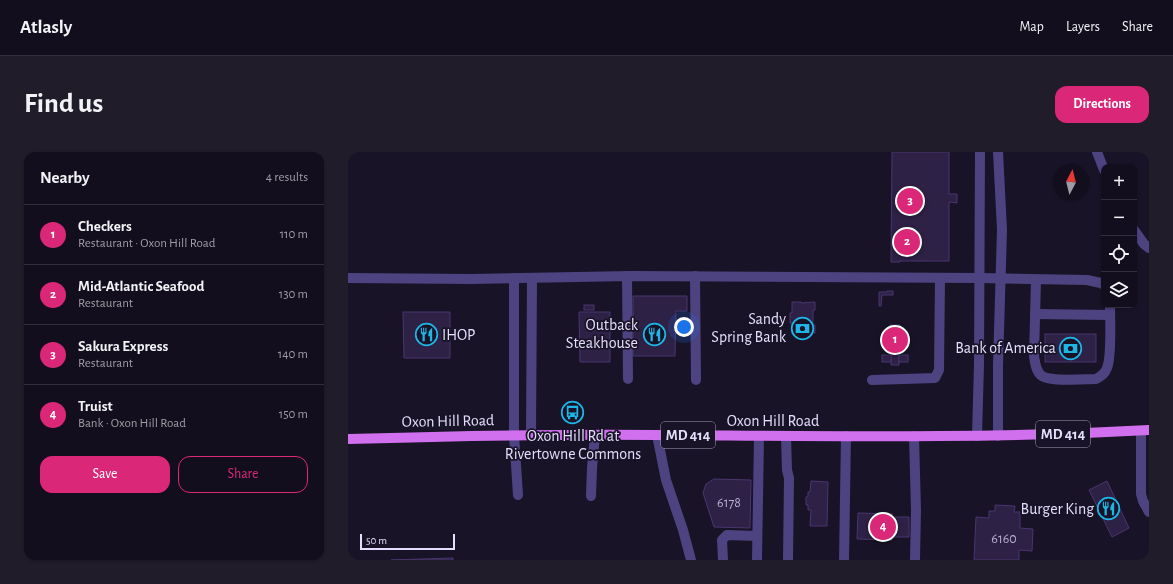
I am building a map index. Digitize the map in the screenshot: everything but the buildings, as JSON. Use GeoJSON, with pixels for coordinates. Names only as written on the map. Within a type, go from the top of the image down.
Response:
{"type":"FeatureCollection","features":[{"type":"Feature","properties":{"kind":"main road","name":"Oxon Hill Road"},"geometry":{"type":"LineString","coordinates":[[348,438],[514,435],[998,436],[1145,430]]}},
{"type":"Feature","properties":{"kind":"street"},"geometry":{"type":"LineString","coordinates":[[977,436],[979,364],[980,152]]}},
{"type":"Feature","properties":{"kind":"street"},"geometry":{"type":"LineString","coordinates":[[998,152],[1002,230],[998,436]]}},
{"type":"Feature","properties":{"kind":"street"},"geometry":{"type":"LineString","coordinates":[[1097,152],[1102,164]]}},
{"type":"Feature","properties":{"kind":"street"},"geometry":{"type":"LineString","coordinates":[[1137,234],[1149,248]]}},
{"type":"Feature","properties":{"kind":"street"},"geometry":{"type":"LineString","coordinates":[[627,276],[628,379]]}},
{"type":"Feature","properties":{"kind":"street"},"geometry":{"type":"LineString","coordinates":[[348,278],[472,280],[627,276],[1001,278],[1087,280],[1101,283]]}},
{"type":"Feature","properties":{"kind":"street"},"geometry":{"type":"LineString","coordinates":[[695,276],[696,380]]}},
{"type":"Feature","properties":{"kind":"street"},"geometry":{"type":"LineString","coordinates":[[514,278],[514,435],[518,495]]}},
{"type":"Feature","properties":{"kind":"street"},"geometry":{"type":"LineString","coordinates":[[531,435],[532,278]]}},
{"type":"Feature","properties":{"kind":"street"},"geometry":{"type":"LineString","coordinates":[[872,380],[934,378],[939,370],[940,278]]}},
{"type":"Feature","properties":{"kind":"street"},"geometry":{"type":"LineString","coordinates":[[1035,314],[1110,310],[1110,360],[1107,369],[1102,376],[1096,379],[1048,379],[1041,375],[1035,366],[1034,356],[1035,314],[1036,280]]}},
{"type":"Feature","properties":{"kind":"street"},"geometry":{"type":"LineString","coordinates":[[1145,430],[1141,494],[1149,512]]}},
{"type":"Feature","properties":{"kind":"street"},"geometry":{"type":"LineString","coordinates":[[591,496],[595,435]]}},
{"type":"Feature","properties":{"kind":"street"},"geometry":{"type":"LineString","coordinates":[[657,435],[666,480],[685,536],[691,560]]}},
{"type":"Feature","properties":{"kind":"street"},"geometry":{"type":"LineString","coordinates":[[757,560],[759,436]]}},
{"type":"Feature","properties":{"kind":"street"},"geometry":{"type":"LineString","coordinates":[[786,436],[787,470],[789,478],[788,560]]}},
{"type":"Feature","properties":{"kind":"street"},"geometry":{"type":"LineString","coordinates":[[844,556],[846,436]]}},
{"type":"Feature","properties":{"kind":"street"},"geometry":{"type":"LineString","coordinates":[[914,436],[916,510],[915,560]]}},
{"type":"Feature","properties":{"kind":"street"},"geometry":{"type":"LineString","coordinates":[[723,560],[722,540],[727,535],[757,536]]}},
{"type":"Feature","properties":{"kind":"place","name":"Sakura Express"},"geometry":{"type":"Point","coordinates":[910,201]}},
{"type":"Feature","properties":{"kind":"place","name":"Mid-Atlantic Seafood"},"geometry":{"type":"Point","coordinates":[907,242]}},
{"type":"Feature","properties":{"kind":"place","name":"Sandy Spring Bank"},"geometry":{"type":"Point","coordinates":[802,328]}},
{"type":"Feature","properties":{"kind":"place","name":"Outback Steakhouse"},"geometry":{"type":"Point","coordinates":[654,334]}},
{"type":"Feature","properties":{"kind":"place","name":"IHOP"},"geometry":{"type":"Point","coordinates":[427,335]}},
{"type":"Feature","properties":{"kind":"place","name":"Checkers"},"geometry":{"type":"Point","coordinates":[895,340]}},
{"type":"Feature","properties":{"kind":"place","name":"Bank of America"},"geometry":{"type":"Point","coordinates":[1071,348]}},
{"type":"Feature","properties":{"kind":"place","name":"Oxon Hill Rd at Rivertowne Commons"},"geometry":{"type":"Point","coordinates":[573,412]}},
{"type":"Feature","properties":{"kind":"place","name":"Burger King"},"geometry":{"type":"Point","coordinates":[1109,509]}},
{"type":"Feature","properties":{"kind":"place","name":"Truist"},"geometry":{"type":"Point","coordinates":[883,527]}}]}
